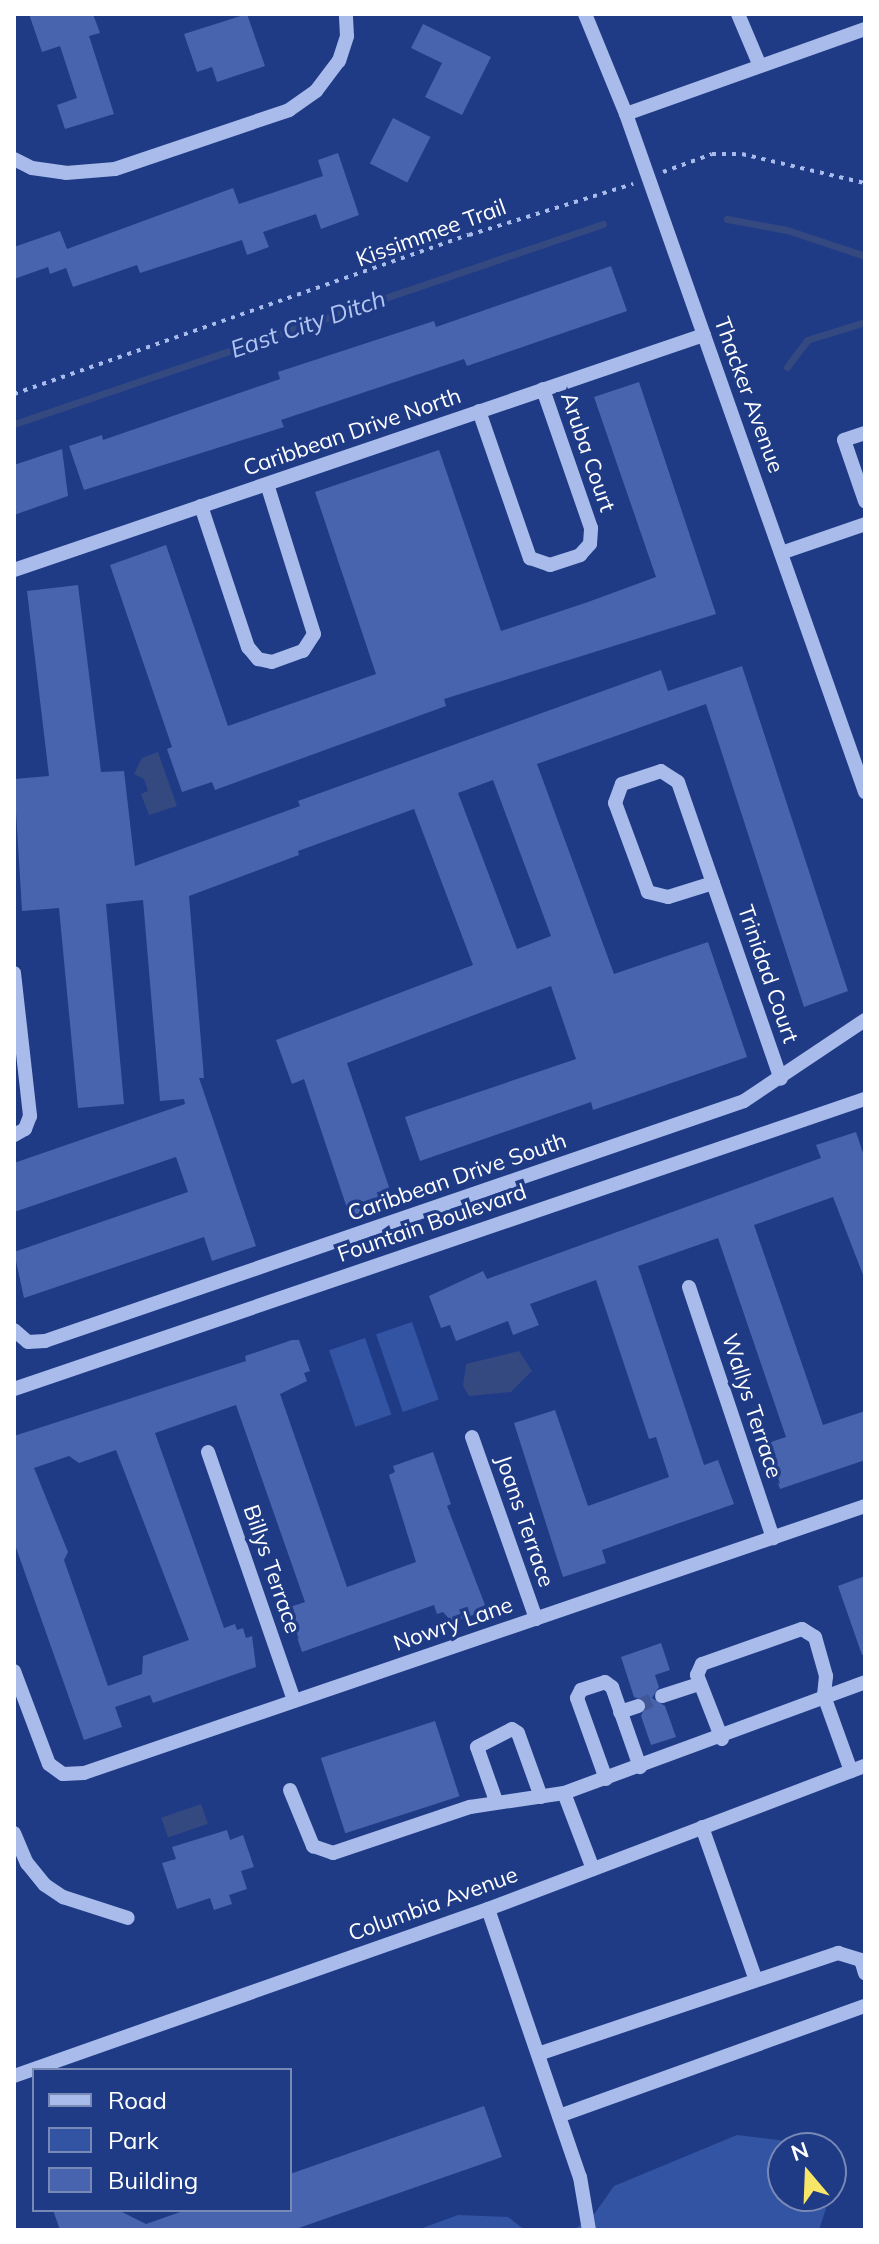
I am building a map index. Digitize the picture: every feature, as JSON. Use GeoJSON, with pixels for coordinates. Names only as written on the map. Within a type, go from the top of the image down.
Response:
{"type":"FeatureCollection","features":[{"type":"Feature","properties":{"kind":"street"},"geometry":{"type":"LineString","coordinates":[[14,159],[32,168],[66,173],[115,169],[289,110],[316,91],[339,61],[347,36],[346,14]]}},
{"type":"Feature","properties":{"kind":"street","name":"Thacker Avenue"},"geometry":{"type":"LineString","coordinates":[[585,14],[626,114],[865,792]]}},
{"type":"Feature","properties":{"kind":"street"},"geometry":{"type":"LineString","coordinates":[[738,14],[760,66]]}},
{"type":"Feature","properties":{"kind":"street"},"geometry":{"type":"LineString","coordinates":[[626,114],[865,29]]}},
{"type":"Feature","properties":{"kind":"street","name":"Caribbean Drive North"},"geometry":{"type":"LineString","coordinates":[[14,570],[704,335]]}},
{"type":"Feature","properties":{"kind":"street","name":"Aruba Court"},"geometry":{"type":"LineString","coordinates":[[479,411],[530,558],[550,565],[580,555],[590,544],[591,528],[543,389]]}},
{"type":"Feature","properties":{"kind":"street"},"geometry":{"type":"LineString","coordinates":[[865,433],[844,440],[865,501]]}},
{"type":"Feature","properties":{"kind":"street"},"geometry":{"type":"LineString","coordinates":[[201,506],[248,647],[258,659],[272,662],[303,651],[314,634],[267,484]]}},
{"type":"Feature","properties":{"kind":"street"},"geometry":{"type":"LineString","coordinates":[[781,553],[865,524]]}},
{"type":"Feature","properties":{"kind":"street","name":"Trinidad Court"},"geometry":{"type":"LineString","coordinates":[[713,883],[668,897],[648,892],[615,803],[622,784],[653,772],[673,776],[713,883],[781,1079]]}},
{"type":"Feature","properties":{"kind":"street"},"geometry":{"type":"LineString","coordinates":[[14,973],[30,1116],[25,1129],[14,1135]]}},
{"type":"Feature","properties":{"kind":"street","name":"Caribbean Drive South"},"geometry":{"type":"LineString","coordinates":[[14,1330],[28,1342],[45,1341],[744,1101],[865,1020]]}},
{"type":"Feature","properties":{"kind":"street","name":"Fountain Boulevard"},"geometry":{"type":"LineString","coordinates":[[14,1389],[865,1099]]}},
{"type":"Feature","properties":{"kind":"street","name":"Wallys Terrace"},"geometry":{"type":"LineString","coordinates":[[689,1287],[773,1538]]}},
{"type":"Feature","properties":{"kind":"street","name":"Joans Terrace"},"geometry":{"type":"LineString","coordinates":[[472,1437],[536,1619]]}},
{"type":"Feature","properties":{"kind":"street","name":"Billys Terrace"},"geometry":{"type":"LineString","coordinates":[[208,1452],[294,1700]]}},
{"type":"Feature","properties":{"kind":"street","name":"Nowry Lane"},"geometry":{"type":"LineString","coordinates":[[14,1671],[40,1746],[55,1771],[84,1773],[865,1506]]}},
{"type":"Feature","properties":{"kind":"street"},"geometry":{"type":"LineString","coordinates":[[722,1739],[697,1675],[702,1664],[802,1629],[815,1637],[826,1676],[824,1696],[858,1768]]}},
{"type":"Feature","properties":{"kind":"street"},"geometry":{"type":"LineString","coordinates":[[606,1779],[577,1698],[581,1690],[605,1682],[612,1687],[640,1767]]}},
{"type":"Feature","properties":{"kind":"street"},"geometry":{"type":"LineString","coordinates":[[290,1790],[303,1829],[317,1851],[325,1853],[496,1801],[564,1793],[722,1739],[739,1725],[865,1682]]}},
{"type":"Feature","properties":{"kind":"street"},"geometry":{"type":"LineString","coordinates":[[662,1696],[700,1684]]}},
{"type":"Feature","properties":{"kind":"street"},"geometry":{"type":"LineString","coordinates":[[620,1712],[638,1706]]}},
{"type":"Feature","properties":{"kind":"street"},"geometry":{"type":"LineString","coordinates":[[496,1801],[477,1747],[512,1729],[518,1733],[541,1797]]}},
{"type":"Feature","properties":{"kind":"street","name":"Columbia Avenue"},"geometry":{"type":"LineString","coordinates":[[37,2068],[488,1909],[858,1768]]}},
{"type":"Feature","properties":{"kind":"street"},"geometry":{"type":"LineString","coordinates":[[564,1793],[593,1869]]}},
{"type":"Feature","properties":{"kind":"street"},"geometry":{"type":"LineString","coordinates":[[702,1827],[756,1980]]}},
{"type":"Feature","properties":{"kind":"street"},"geometry":{"type":"LineString","coordinates":[[14,1833],[27,1863],[45,1885],[63,1897],[128,1918]]}},
{"type":"Feature","properties":{"kind":"street"},"geometry":{"type":"LineString","coordinates":[[488,1909],[580,2177],[589,2230]]}},
{"type":"Feature","properties":{"kind":"street"},"geometry":{"type":"LineString","coordinates":[[538,2054],[838,1953],[861,1960],[865,1973]]}},
{"type":"Feature","properties":{"kind":"street"},"geometry":{"type":"LineString","coordinates":[[559,2116],[865,2006]]}},
{"type":"Feature","properties":{"kind":"path","name":"Kissimmee Trail"},"geometry":{"type":"LineString","coordinates":[[14,394],[469,235],[723,154],[865,183]]}},
{"type":"Feature","properties":{"kind":"green space"},"geometry":{"type":"Polygon","coordinates":[[[412,1322],[439,1400],[403,1412],[376,1334],[412,1322]]]}},
{"type":"Feature","properties":{"kind":"green space"},"geometry":{"type":"Polygon","coordinates":[[[365,1338],[391,1415],[355,1427],[329,1350],[365,1338]]]}},
{"type":"Feature","properties":{"kind":"green space"},"geometry":{"type":"Polygon","coordinates":[[[737,2135],[767,2139],[767,2212],[825,2212],[819,2230],[574,2230],[595,2213],[614,2186],[737,2135]]]}},
{"type":"Feature","properties":{"kind":"green space"},"geometry":{"type":"Polygon","coordinates":[[[458,2215],[508,2217],[525,2230],[417,2230],[458,2215]]]}},
{"type":"Feature","properties":{"kind":"shaded area"},"geometry":{"type":"Polygon","coordinates":[[[158,752],[177,806],[149,815],[141,794],[148,791],[144,779],[134,774],[142,758],[158,752]]]}},
{"type":"Feature","properties":{"kind":"shaded area"},"geometry":{"type":"Polygon","coordinates":[[[519,1351],[532,1371],[511,1392],[469,1396],[463,1386],[466,1364],[519,1351]]]}},
{"type":"Feature","properties":{"kind":"shaded area"},"geometry":{"type":"Polygon","coordinates":[[[201,1804],[208,1824],[168,1838],[161,1818],[201,1804]]]}},
{"type":"Feature","properties":{"kind":"building"},"geometry":{"type":"Polygon","coordinates":[[[29,14],[93,14],[100,33],[89,36],[114,114],[65,129],[57,105],[77,98],[60,46],[42,52],[29,14]]]}},
{"type":"Feature","properties":{"kind":"building"},"geometry":{"type":"Polygon","coordinates":[[[247,14],[265,66],[217,82],[212,67],[197,72],[184,34],[247,14]]]}},
{"type":"Feature","properties":{"kind":"building"},"geometry":{"type":"Polygon","coordinates":[[[423,24],[491,57],[462,115],[425,97],[442,63],[411,48],[423,24]]]}},
{"type":"Feature","properties":{"kind":"building"},"geometry":{"type":"Polygon","coordinates":[[[393,118],[430,137],[407,183],[370,163],[393,118]]]}},
{"type":"Feature","properties":{"kind":"building"},"geometry":{"type":"Polygon","coordinates":[[[338,153],[359,215],[321,229],[316,214],[263,232],[269,247],[247,255],[242,240],[140,273],[137,265],[73,287],[66,268],[50,274],[48,267],[14,279],[14,247],[60,231],[67,249],[233,188],[239,204],[323,176],[318,160],[338,153]]]}},
{"type":"Feature","properties":{"kind":"building"},"geometry":{"type":"Polygon","coordinates":[[[611,266],[627,311],[467,366],[464,359],[281,420],[284,427],[84,490],[69,446],[102,435],[103,440],[280,379],[278,372],[434,321],[436,327],[611,266]]]}},
{"type":"Feature","properties":{"kind":"building"},"geometry":{"type":"Polygon","coordinates":[[[639,382],[716,614],[444,699],[446,706],[215,790],[212,782],[182,792],[167,749],[172,747],[110,565],[166,545],[228,726],[376,674],[315,492],[439,450],[501,631],[588,602],[656,577],[594,397],[639,382]]]}},
{"type":"Feature","properties":{"kind":"building"},"geometry":{"type":"Polygon","coordinates":[[[62,449],[68,496],[14,515],[14,465],[62,449]]]}},
{"type":"Feature","properties":{"kind":"building"},"geometry":{"type":"Polygon","coordinates":[[[78,585],[101,772],[124,771],[135,866],[300,806],[298,801],[661,670],[668,691],[742,666],[848,991],[804,1007],[706,704],[537,764],[614,974],[708,942],[747,1057],[593,1110],[591,1102],[420,1161],[405,1117],[576,1059],[551,986],[347,1063],[394,1202],[350,1217],[304,1079],[292,1084],[276,1040],[473,965],[414,809],[298,851],[299,855],[189,896],[204,1078],[199,1078],[256,1246],[212,1261],[204,1237],[24,1298],[14,1252],[188,1192],[176,1157],[14,1212],[14,1163],[185,1104],[184,1099],[160,1101],[143,900],[106,904],[124,1104],[78,1108],[59,908],[22,911],[14,779],[49,776],[27,591],[78,585]],[[493,780],[458,793],[517,949],[551,936],[493,780]]]}},
{"type":"Feature","properties":{"kind":"building"},"geometry":{"type":"Polygon","coordinates":[[[856,1132],[865,1159],[865,1280],[833,1197],[754,1225],[823,1425],[865,1411],[865,1460],[780,1489],[765,1444],[786,1437],[718,1238],[638,1266],[704,1465],[718,1460],[734,1504],[602,1550],[606,1563],[563,1577],[514,1423],[555,1410],[588,1506],[669,1477],[656,1437],[649,1439],[596,1280],[530,1304],[539,1325],[513,1335],[508,1321],[456,1341],[450,1325],[441,1328],[429,1296],[483,1271],[487,1279],[821,1158],[816,1145],[856,1132]]]}},
{"type":"Feature","properties":{"kind":"building"},"geometry":{"type":"Polygon","coordinates":[[[299,1340],[310,1371],[304,1373],[307,1381],[280,1394],[347,1587],[416,1562],[389,1475],[395,1472],[393,1466],[433,1452],[451,1504],[447,1506],[485,1605],[482,1612],[452,1622],[443,1612],[437,1614],[434,1605],[302,1652],[287,1608],[305,1602],[236,1405],[155,1433],[224,1628],[235,1624],[237,1630],[243,1628],[246,1638],[252,1636],[256,1667],[153,1703],[150,1695],[115,1707],[122,1727],[84,1740],[14,1542],[14,1436],[246,1361],[245,1356],[299,1340]],[[116,1450],[79,1463],[69,1456],[34,1468],[68,1552],[64,1560],[108,1686],[142,1674],[143,1656],[189,1640],[116,1450]]]}},
{"type":"Feature","properties":{"kind":"building"},"geometry":{"type":"Polygon","coordinates":[[[865,1576],[865,1655],[862,1655],[838,1586],[865,1576]]]}},
{"type":"Feature","properties":{"kind":"building"},"geometry":{"type":"Polygon","coordinates":[[[661,1643],[670,1670],[655,1675],[659,1687],[652,1698],[665,1706],[676,1737],[651,1745],[641,1716],[647,1702],[634,1697],[621,1657],[661,1643]]]}},
{"type":"Feature","properties":{"kind":"building"},"geometry":{"type":"Polygon","coordinates":[[[435,1721],[459,1796],[345,1833],[321,1758],[435,1721]]]}},
{"type":"Feature","properties":{"kind":"building"},"geometry":{"type":"Polygon","coordinates":[[[227,1830],[230,1840],[243,1835],[254,1867],[241,1871],[247,1889],[229,1895],[232,1904],[214,1910],[210,1898],[177,1909],[162,1863],[176,1859],[172,1847],[227,1830]]]}},
{"type":"Feature","properties":{"kind":"building"},"geometry":{"type":"Polygon","coordinates":[[[484,2106],[502,2157],[293,2230],[60,2230],[54,2212],[122,2212],[146,2224],[180,2212],[292,2212],[292,2173],[484,2106]]]}},
{"type":"Feature","properties":{"kind":"waterway","name":"East City Ditch"},"geometry":{"type":"LineString","coordinates":[[727,219],[787,230],[865,256]]}},
{"type":"Feature","properties":{"kind":"waterway","name":"East City Ditch"},"geometry":{"type":"LineString","coordinates":[[14,424],[603,224]]}},
{"type":"Feature","properties":{"kind":"waterway"},"geometry":{"type":"LineString","coordinates":[[787,367],[807,340],[865,322]]}},
{"type":"Feature","properties":{"kind":"tunnel"},"geometry":{"type":"LineString","coordinates":[[638,1706],[662,1696]]}}]}
